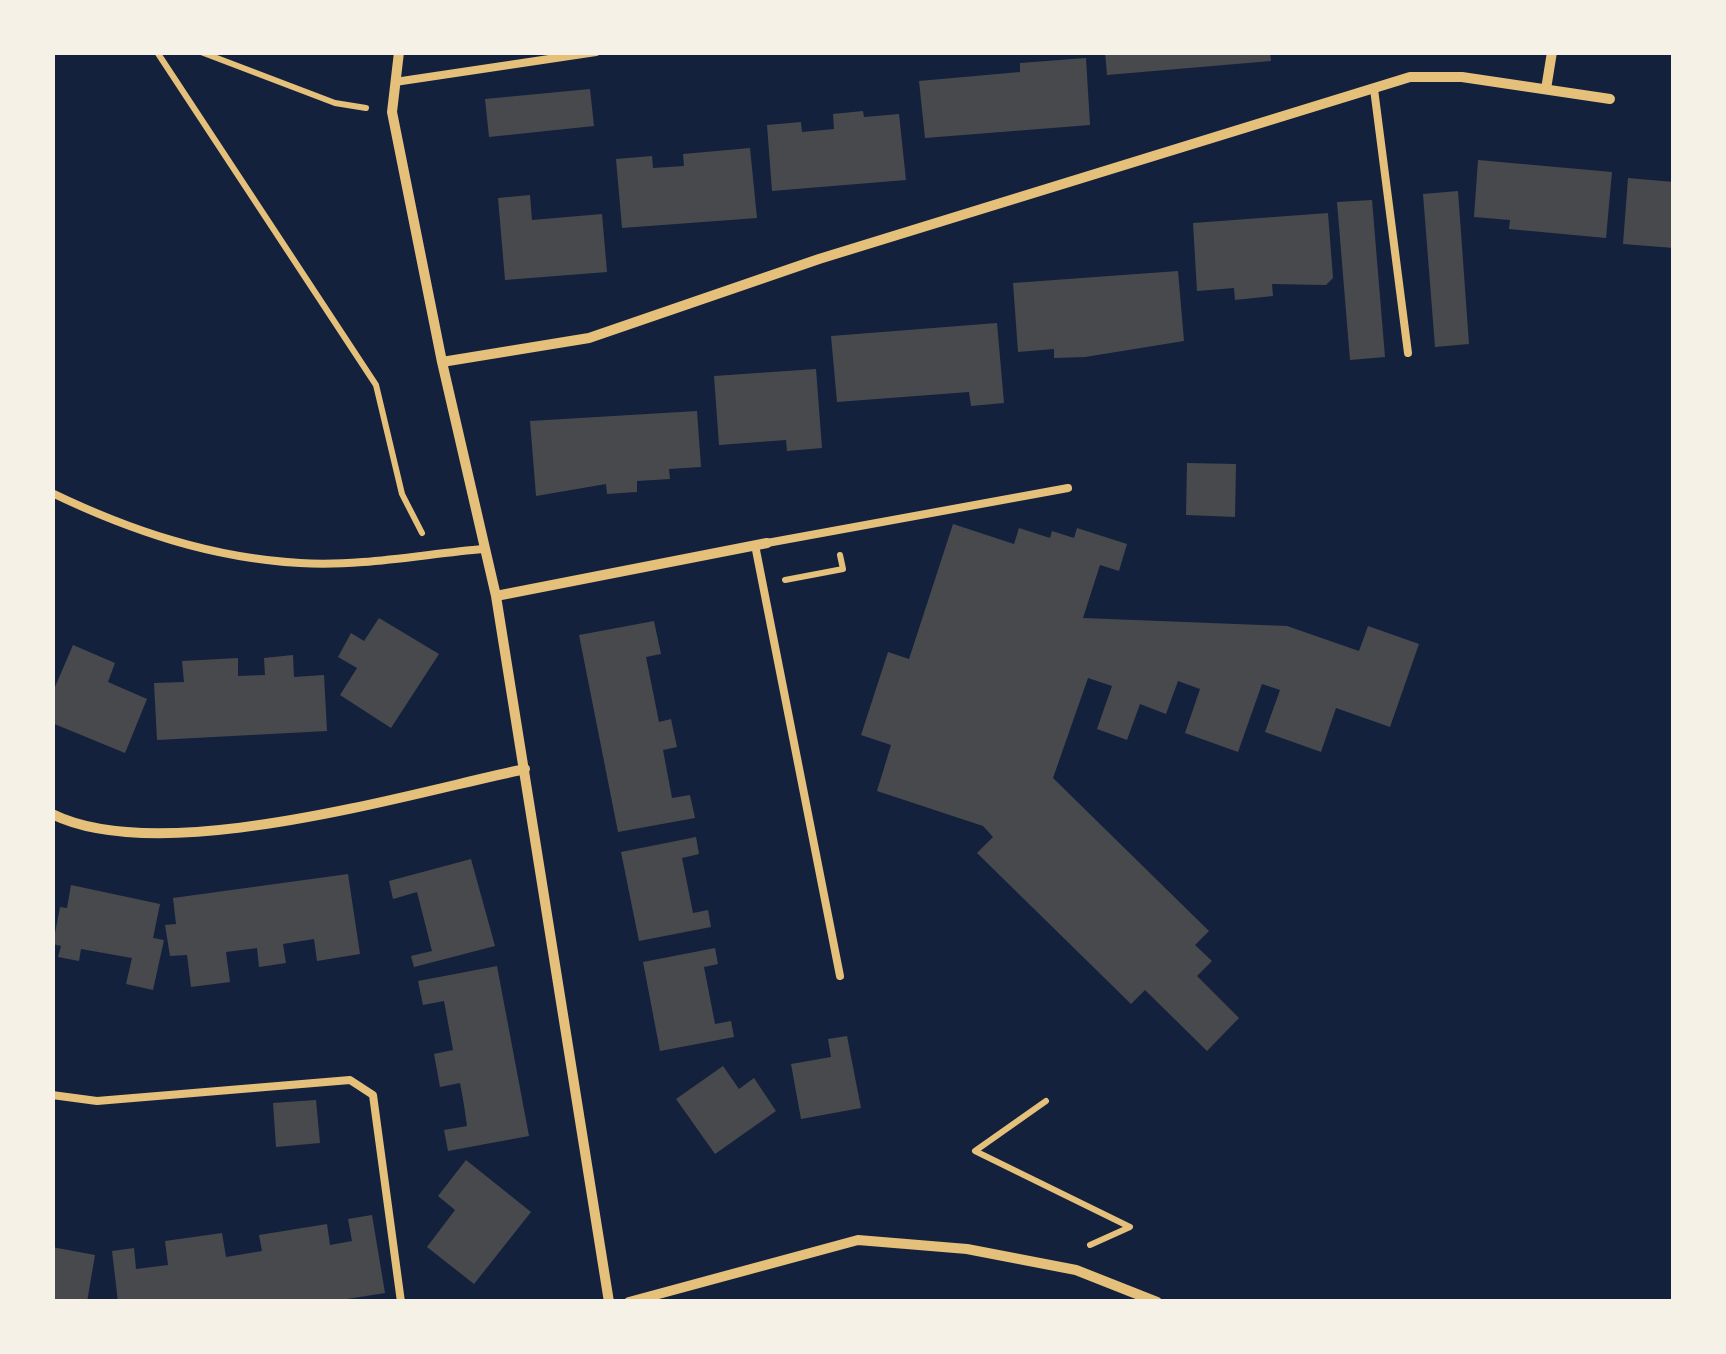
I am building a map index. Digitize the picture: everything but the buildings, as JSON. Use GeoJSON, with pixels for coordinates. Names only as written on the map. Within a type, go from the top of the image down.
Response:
{"type":"FeatureCollection","features":[{"type":"Feature","properties":{"kind":"street"},"geometry":{"type":"LineString","coordinates":[[398,52],[392,112],[442,362],[496,596],[609,1302]]}},
{"type":"Feature","properties":{"kind":"street"},"geometry":{"type":"LineString","coordinates":[[1546,90],[1552,52]]}},
{"type":"Feature","properties":{"kind":"street"},"geometry":{"type":"LineString","coordinates":[[442,362],[589,338],[818,258],[1410,78],[1462,77],[1610,98]]}},
{"type":"Feature","properties":{"kind":"street"},"geometry":{"type":"LineString","coordinates":[[496,596],[761,544]]}},
{"type":"Feature","properties":{"kind":"street"},"geometry":{"type":"LineString","coordinates":[[52,814],[76,826],[169,835],[254,826],[525,769]]}},
{"type":"Feature","properties":{"kind":"street"},"geometry":{"type":"LineString","coordinates":[[629,1302],[858,1240],[967,1249],[1076,1270],[1157,1302]]}},
{"type":"Feature","properties":{"kind":"lane"},"geometry":{"type":"LineString","coordinates":[[396,82],[596,52]]}},
{"type":"Feature","properties":{"kind":"lane"},"geometry":{"type":"LineString","coordinates":[[1374,89],[1408,353]]}},
{"type":"Feature","properties":{"kind":"lane"},"geometry":{"type":"LineString","coordinates":[[840,976],[762,584],[761,544],[1068,488]]}},
{"type":"Feature","properties":{"kind":"lane"},"geometry":{"type":"LineString","coordinates":[[52,493],[127,528],[229,554],[303,564],[483,549]]}},
{"type":"Feature","properties":{"kind":"lane"},"geometry":{"type":"LineString","coordinates":[[52,1094],[97,1100],[350,1080],[373,1095],[401,1302]]}},
{"type":"Feature","properties":{"kind":"path"},"geometry":{"type":"LineString","coordinates":[[157,52],[376,386],[402,494],[422,533],[441,552]]}},
{"type":"Feature","properties":{"kind":"path"},"geometry":{"type":"LineString","coordinates":[[202,52],[334,103],[392,112]]}},
{"type":"Feature","properties":{"kind":"path"},"geometry":{"type":"LineString","coordinates":[[762,584],[843,569],[834,529]]}},
{"type":"Feature","properties":{"kind":"path"},"geometry":{"type":"LineString","coordinates":[[1046,1102],[975,1152],[1130,1227],[1086,1247],[1076,1270]]}}]}
